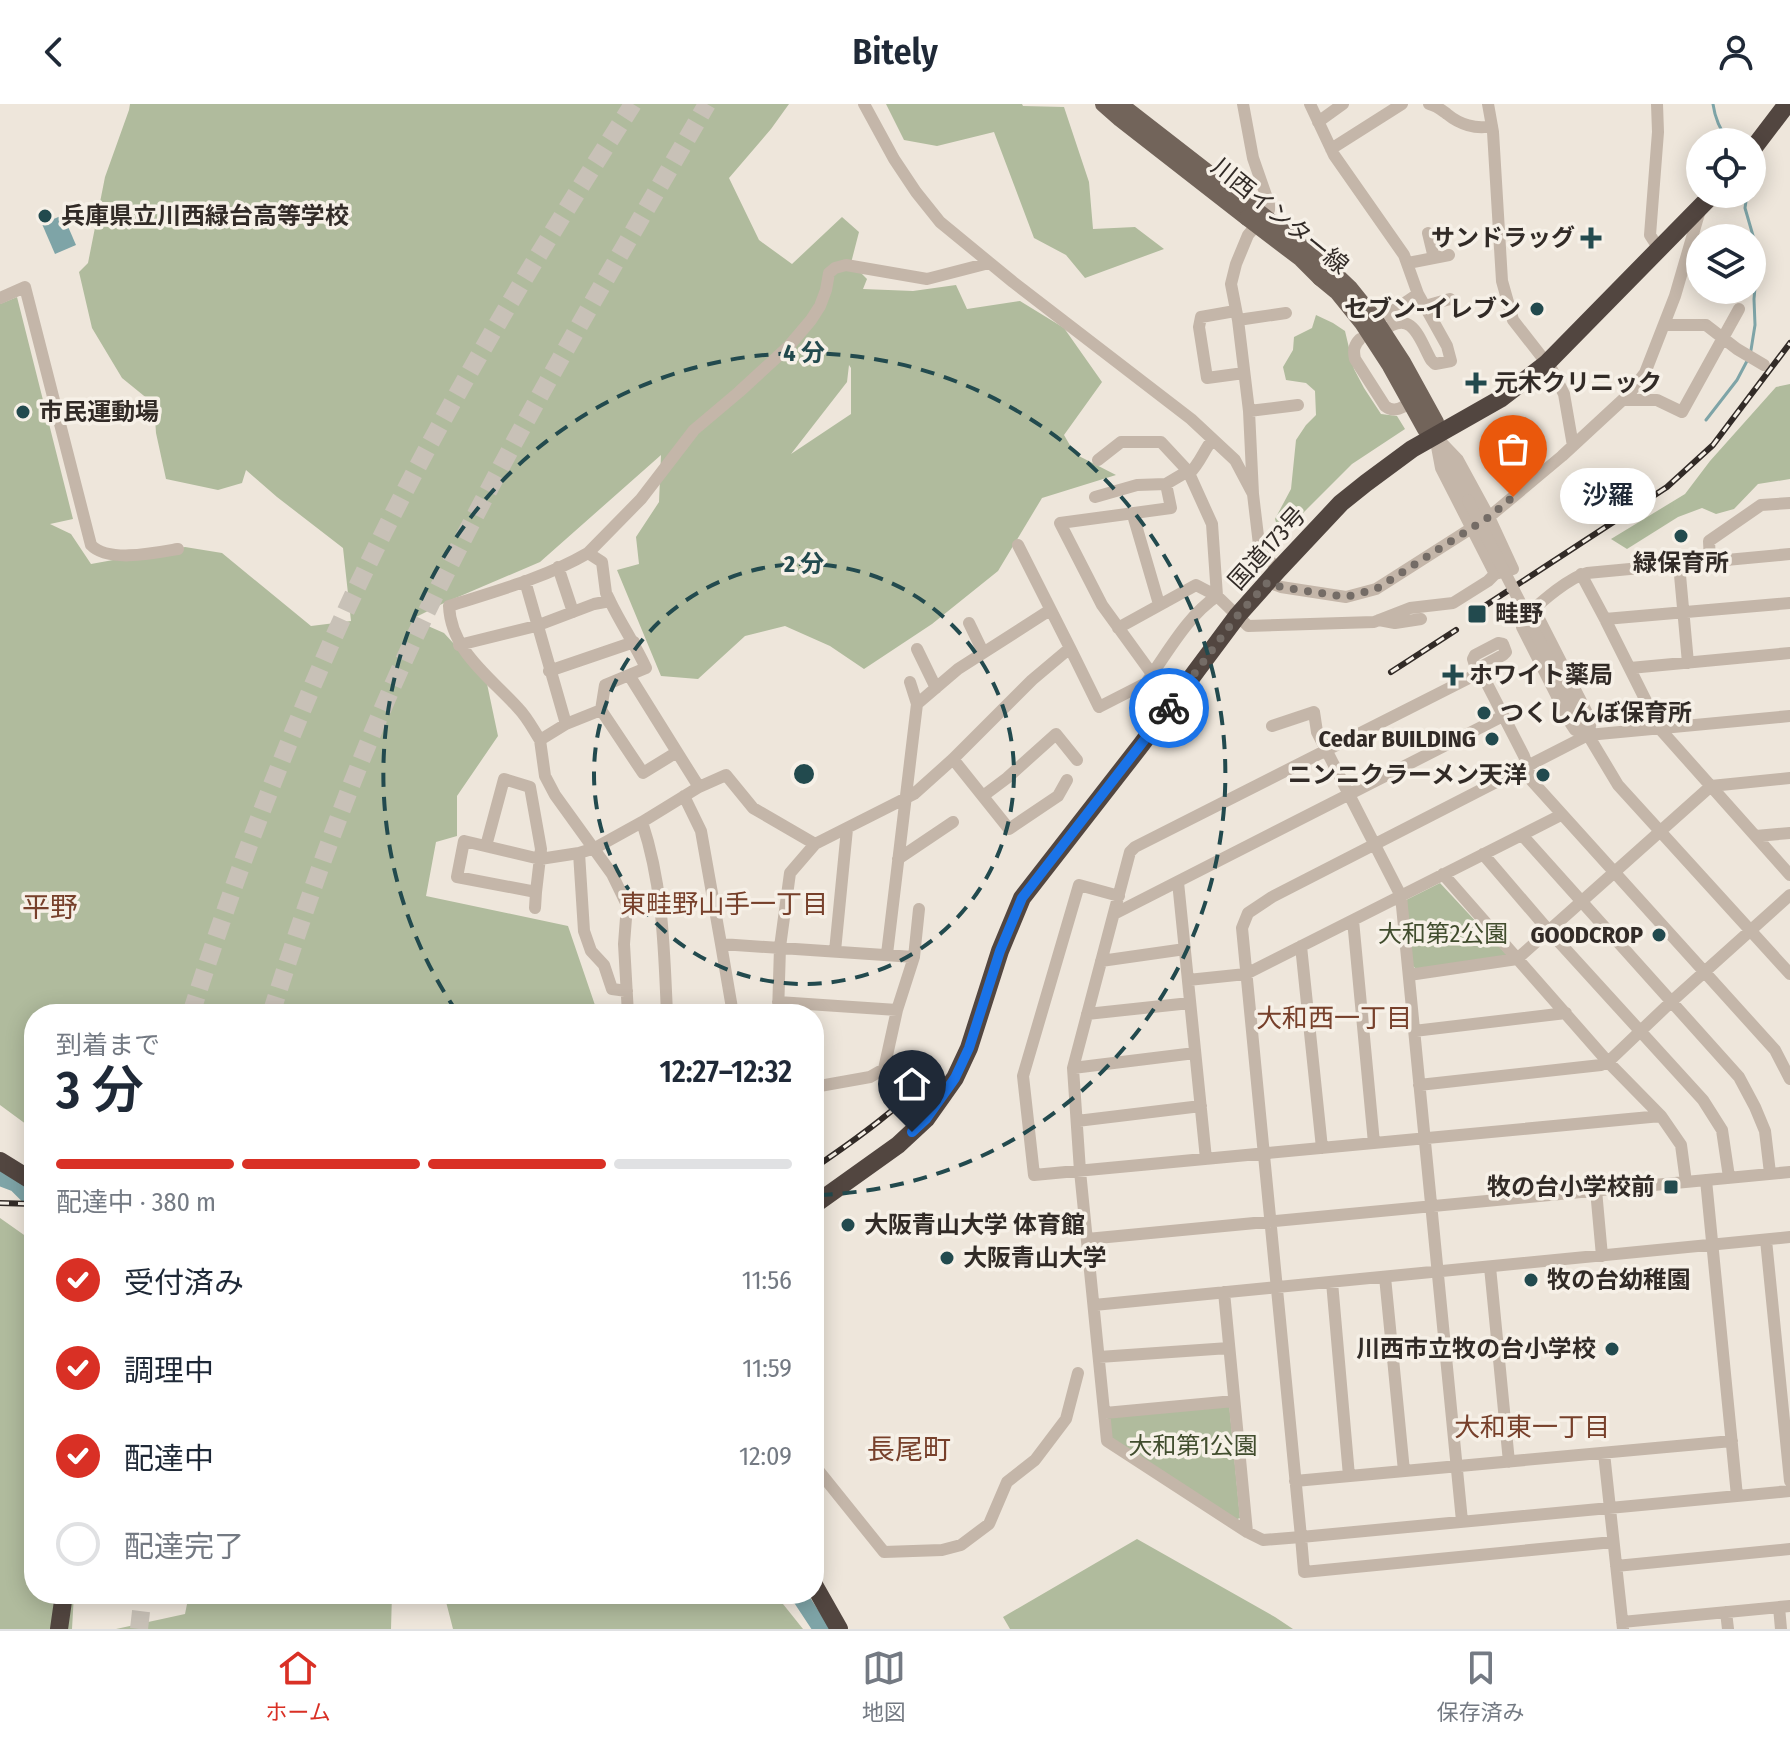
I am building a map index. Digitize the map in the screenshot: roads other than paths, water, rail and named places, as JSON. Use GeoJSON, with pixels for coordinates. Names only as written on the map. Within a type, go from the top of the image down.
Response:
{"type":"FeatureCollection","features":[{"type":"Feature","properties":{"kind":"highway"},"geometry":{"type":"LineString","coordinates":[[1755,128],[1772,104]]}},
{"type":"Feature","properties":{"kind":"highway"},"geometry":{"type":"LineString","coordinates":[[1766,132],[1787,104]]}},
{"type":"Feature","properties":{"kind":"highway","name":"国道173号"},"geometry":{"type":"LineString","coordinates":[[824,1185],[910,1121],[937,1088],[956,1054],[998,926],[1019,883],[1235,612],[1341,503],[1401,458],[1432,429],[1500,399],[1694,208]]}},
{"type":"Feature","properties":{"kind":"highway","name":"国道173号"},"geometry":{"type":"LineString","coordinates":[[824,1198],[898,1145],[926,1119],[955,1078],[969,1048],[1000,951],[1022,898],[1141,745],[1235,612]]}},
{"type":"Feature","properties":{"kind":"highway"},"geometry":{"type":"LineString","coordinates":[[0,1150],[24,1164]]}},
{"type":"Feature","properties":{"kind":"highway"},"geometry":{"type":"LineString","coordinates":[[0,1161],[24,1176]]}},
{"type":"Feature","properties":{"kind":"highway"},"geometry":{"type":"LineString","coordinates":[[824,1603],[839,1629]]}},
{"type":"Feature","properties":{"kind":"highway"},"geometry":{"type":"LineString","coordinates":[[59,1629],[63,1604]]}},
{"type":"Feature","properties":{"kind":"main road","name":"川西インター線"},"geometry":{"type":"LineString","coordinates":[[1103,104],[1250,213]]}},
{"type":"Feature","properties":{"kind":"main road","name":"川西インター線"},"geometry":{"type":"LineString","coordinates":[[1120,104],[1301,259],[1350,288],[1385,323],[1432,429]]}},
{"type":"Feature","properties":{"kind":"main road","name":"川西インター線"},"geometry":{"type":"LineString","coordinates":[[1324,272],[1362,323],[1410,403],[1432,429]]}},
{"type":"Feature","properties":{"kind":"street"},"geometry":{"type":"LineString","coordinates":[[864,104],[894,159],[940,222],[1191,419],[1235,460],[1253,494]]}},
{"type":"Feature","properties":{"kind":"street"},"geometry":{"type":"LineString","coordinates":[[1243,104],[1253,158],[1269,210],[1248,235],[1231,284],[1249,411],[1253,494],[1260,553],[1281,587],[1346,597],[1376,589],[1489,517],[1573,446],[1623,400],[1645,373],[1675,296],[1702,208]]}},
{"type":"Feature","properties":{"kind":"street"},"geometry":{"type":"LineString","coordinates":[[1310,104],[1331,149],[1404,255],[1422,300],[1447,346],[1451,361],[1435,364],[1408,323],[1385,323]]}},
{"type":"Feature","properties":{"kind":"street"},"geometry":{"type":"LineString","coordinates":[[1318,122],[1343,104]]}},
{"type":"Feature","properties":{"kind":"street"},"geometry":{"type":"LineString","coordinates":[[1331,149],[1402,104]]}},
{"type":"Feature","properties":{"kind":"street"},"geometry":{"type":"LineString","coordinates":[[1429,104],[1473,127],[1492,126]]}},
{"type":"Feature","properties":{"kind":"street"},"geometry":{"type":"LineString","coordinates":[[1488,104],[1502,281],[1513,320],[1552,370],[1564,394],[1573,446]]}},
{"type":"Feature","properties":{"kind":"street"},"geometry":{"type":"LineString","coordinates":[[1656,245],[1650,235],[1658,132],[1657,104]]}},
{"type":"Feature","properties":{"kind":"street"},"geometry":{"type":"LineString","coordinates":[[1428,233],[1434,258]]}},
{"type":"Feature","properties":{"kind":"street"},"geometry":{"type":"LineString","coordinates":[[1408,263],[1449,255]]}},
{"type":"Feature","properties":{"kind":"street"},"geometry":{"type":"LineString","coordinates":[[628,1004],[624,944],[627,905],[595,848],[555,795],[545,776],[540,740],[521,711],[459,645],[449,621],[449,606],[525,581],[588,553],[641,499],[694,430],[789,346],[820,306],[829,273],[835,268],[846,265],[927,279],[989,263]]}},
{"type":"Feature","properties":{"kind":"street"},"geometry":{"type":"LineString","coordinates":[[0,298],[25,287],[91,545],[97,551],[133,556],[178,549]]}},
{"type":"Feature","properties":{"kind":"street"},"geometry":{"type":"LineString","coordinates":[[1385,323],[1422,300],[1450,299]]}},
{"type":"Feature","properties":{"kind":"street"},"geometry":{"type":"LineString","coordinates":[[1623,400],[1657,400],[1682,412],[1739,309]]}},
{"type":"Feature","properties":{"kind":"street"},"geometry":{"type":"LineString","coordinates":[[1244,373],[1207,378],[1199,327],[1201,317],[1286,313]]}},
{"type":"Feature","properties":{"kind":"street"},"geometry":{"type":"LineString","coordinates":[[1664,325],[1706,325],[1764,365]]}},
{"type":"Feature","properties":{"kind":"street"},"geometry":{"type":"LineString","coordinates":[[1360,339],[1353,351],[1355,359],[1385,406],[1398,410],[1410,403]]}},
{"type":"Feature","properties":{"kind":"street"},"geometry":{"type":"LineString","coordinates":[[1249,411],[1298,405]]}},
{"type":"Feature","properties":{"kind":"street"},"geometry":{"type":"LineString","coordinates":[[1432,429],[1588,735],[1618,785],[1790,974]]}},
{"type":"Feature","properties":{"kind":"street"},"geometry":{"type":"LineString","coordinates":[[1118,628],[1196,585],[1217,596],[1248,626],[1342,624],[1379,620],[1410,608],[1453,603],[1495,574],[1513,569],[1458,460],[1432,429]]}},
{"type":"Feature","properties":{"kind":"street"},"geometry":{"type":"LineString","coordinates":[[1432,429],[1441,468],[1495,574]]}},
{"type":"Feature","properties":{"kind":"street"},"geometry":{"type":"LineString","coordinates":[[1095,497],[1137,485],[1166,484],[1189,473],[1201,462],[1212,440]]}},
{"type":"Feature","properties":{"kind":"street"},"geometry":{"type":"LineString","coordinates":[[1098,460],[1121,442],[1161,442],[1189,473],[1212,524],[1217,596]]}},
{"type":"Feature","properties":{"kind":"street"},"geometry":{"type":"LineString","coordinates":[[1152,674],[1102,605],[1060,523],[1171,508],[1166,484]]}},
{"type":"Feature","properties":{"kind":"street"},"geometry":{"type":"LineString","coordinates":[[1710,561],[1709,541],[1761,505],[1790,503]]}},
{"type":"Feature","properties":{"kind":"street"},"geometry":{"type":"LineString","coordinates":[[1133,515],[1159,604]]}},
{"type":"Feature","properties":{"kind":"street"},"geometry":{"type":"LineString","coordinates":[[1018,545],[1099,707],[1146,683],[1177,638],[1204,605],[1217,596]]}},
{"type":"Feature","properties":{"kind":"street"},"geometry":{"type":"LineString","coordinates":[[588,553],[602,562],[606,593],[646,668],[605,685],[601,710],[643,773],[677,752]]}},
{"type":"Feature","properties":{"kind":"street"},"geometry":{"type":"LineString","coordinates":[[1588,735],[1575,730],[1571,724],[1521,620],[1581,574],[1790,554]]}},
{"type":"Feature","properties":{"kind":"street"},"geometry":{"type":"LineString","coordinates":[[1679,564],[1688,663]]}},
{"type":"Feature","properties":{"kind":"street"},"geometry":{"type":"LineString","coordinates":[[558,567],[573,612]]}},
{"type":"Feature","properties":{"kind":"street"},"geometry":{"type":"LineString","coordinates":[[1581,574],[1660,729],[1790,875]]}},
{"type":"Feature","properties":{"kind":"street"},"geometry":{"type":"LineString","coordinates":[[525,581],[566,724]]}},
{"type":"Feature","properties":{"kind":"street"},"geometry":{"type":"LineString","coordinates":[[459,645],[536,626],[610,601]]}},
{"type":"Feature","properties":{"kind":"street"},"geometry":{"type":"LineString","coordinates":[[1605,619],[1790,603]]}},
{"type":"Feature","properties":{"kind":"street"},"geometry":{"type":"LineString","coordinates":[[1534,609],[1591,721],[1588,735]]}},
{"type":"Feature","properties":{"kind":"street"},"geometry":{"type":"LineString","coordinates":[[917,704],[958,669],[1050,610]]}},
{"type":"Feature","properties":{"kind":"street"},"geometry":{"type":"LineString","coordinates":[[1379,620],[1395,623],[1421,619]]}},
{"type":"Feature","properties":{"kind":"street"},"geometry":{"type":"LineString","coordinates":[[969,623],[983,652]]}},
{"type":"Feature","properties":{"kind":"street"},"geometry":{"type":"LineString","coordinates":[[549,671],[634,642]]}},
{"type":"Feature","properties":{"kind":"street"},"geometry":{"type":"LineString","coordinates":[[1790,1079],[1775,1050],[1532,781],[1524,756],[1478,671],[1473,659],[1498,643],[1505,648],[1503,655],[1478,671],[1135,847],[1130,852],[1073,1068],[1107,1441],[1247,1532],[1263,1540],[1790,1491]]}},
{"type":"Feature","properties":{"kind":"street"},"geometry":{"type":"LineString","coordinates":[[778,1004],[780,947],[790,873],[815,844],[914,794],[1032,680],[1070,648]]}},
{"type":"Feature","properties":{"kind":"street"},"geometry":{"type":"LineString","coordinates":[[917,649],[936,688]]}},
{"type":"Feature","properties":{"kind":"street"},"geometry":{"type":"LineString","coordinates":[[1630,668],[1790,653]]}},
{"type":"Feature","properties":{"kind":"street"},"geometry":{"type":"LineString","coordinates":[[629,675],[699,787]]}},
{"type":"Feature","properties":{"kind":"street"},"geometry":{"type":"LineString","coordinates":[[887,954],[917,704],[910,682]]}},
{"type":"Feature","properties":{"kind":"street"},"geometry":{"type":"LineString","coordinates":[[540,740],[566,724],[601,710]]}},
{"type":"Feature","properties":{"kind":"street"},"geometry":{"type":"LineString","coordinates":[[1272,726],[1314,712],[1317,732],[1401,896],[1462,1521]]}},
{"type":"Feature","properties":{"kind":"street"},"geometry":{"type":"LineString","coordinates":[[1114,914],[1503,716]]}},
{"type":"Feature","properties":{"kind":"street"},"geometry":{"type":"LineString","coordinates":[[1613,1542],[1304,1572],[1242,928],[1248,913],[1272,897],[1588,735],[1790,716]]}},
{"type":"Feature","properties":{"kind":"street"},"geometry":{"type":"LineString","coordinates":[[983,796],[1056,734],[1077,760]]}},
{"type":"Feature","properties":{"kind":"street"},"geometry":{"type":"LineString","coordinates":[[953,759],[1009,829],[1058,796],[1067,780]]}},
{"type":"Feature","properties":{"kind":"street"},"geometry":{"type":"LineString","coordinates":[[536,892],[457,877],[464,841],[540,859],[579,853],[595,848],[699,787],[726,775],[753,808],[815,844]]}},
{"type":"Feature","properties":{"kind":"street"},"geometry":{"type":"LineString","coordinates":[[1409,975],[1517,959],[1711,786],[1790,778]]}},
{"type":"Feature","properties":{"kind":"street"},"geometry":{"type":"LineString","coordinates":[[486,846],[504,779],[530,787],[541,849],[535,908]]}},
{"type":"Feature","properties":{"kind":"street"},"geometry":{"type":"LineString","coordinates":[[684,796],[701,831],[731,1004]]}},
{"type":"Feature","properties":{"kind":"street"},"geometry":{"type":"LineString","coordinates":[[1188,980],[1246,974],[1561,815]]}},
{"type":"Feature","properties":{"kind":"street"},"geometry":{"type":"LineString","coordinates":[[642,822],[652,851],[658,884],[666,1004]]}},
{"type":"Feature","properties":{"kind":"street"},"geometry":{"type":"LineString","coordinates":[[898,859],[953,822]]}},
{"type":"Feature","properties":{"kind":"street"},"geometry":{"type":"LineString","coordinates":[[835,951],[847,829]]}},
{"type":"Feature","properties":{"kind":"street"},"geometry":{"type":"LineString","coordinates":[[1756,836],[1790,833]]}},
{"type":"Feature","properties":{"kind":"street"},"geometry":{"type":"LineString","coordinates":[[1522,835],[1739,1077],[1765,1131],[1770,1173]]}},
{"type":"Feature","properties":{"kind":"street"},"geometry":{"type":"LineString","coordinates":[[579,853],[584,931],[591,951],[604,965],[612,989],[627,991]]}},
{"type":"Feature","properties":{"kind":"street"},"geometry":{"type":"LineString","coordinates":[[1483,854],[1703,1100],[1722,1130],[1729,1177]]}},
{"type":"Feature","properties":{"kind":"street"},"geometry":{"type":"LineString","coordinates":[[1443,874],[1608,1062],[1661,1116],[1681,1145],[1686,1182]]}},
{"type":"Feature","properties":{"kind":"street"},"geometry":{"type":"LineString","coordinates":[[1178,882],[1206,1159]]}},
{"type":"Feature","properties":{"kind":"street"},"geometry":{"type":"LineString","coordinates":[[1119,896],[1079,885],[1023,1076],[1034,1175],[1661,1116]]}},
{"type":"Feature","properties":{"kind":"street"},"geometry":{"type":"LineString","coordinates":[[1419,1085],[1608,1062],[1790,895]]}},
{"type":"Feature","properties":{"kind":"street"},"geometry":{"type":"LineString","coordinates":[[824,1085],[870,1077],[884,1069],[897,1010],[914,957],[919,909]]}},
{"type":"Feature","properties":{"kind":"street"},"geometry":{"type":"LineString","coordinates":[[1353,920],[1374,1143]]}},
{"type":"Feature","properties":{"kind":"street"},"geometry":{"type":"LineString","coordinates":[[721,944],[914,957]]}},
{"type":"Feature","properties":{"kind":"street"},"geometry":{"type":"LineString","coordinates":[[1301,946],[1322,1148]]}},
{"type":"Feature","properties":{"kind":"street"},"geometry":{"type":"LineString","coordinates":[[1101,961],[1185,949]]}},
{"type":"Feature","properties":{"kind":"street"},"geometry":{"type":"LineString","coordinates":[[1087,1014],[1190,1003]]}},
{"type":"Feature","properties":{"kind":"street"},"geometry":{"type":"LineString","coordinates":[[824,1009],[897,1010]]}},
{"type":"Feature","properties":{"kind":"street"},"geometry":{"type":"LineString","coordinates":[[1414,1031],[1566,1013]]}},
{"type":"Feature","properties":{"kind":"street"},"geometry":{"type":"LineString","coordinates":[[1073,1068],[1195,1053]]}},
{"type":"Feature","properties":{"kind":"street"},"geometry":{"type":"LineString","coordinates":[[1077,1121],[1201,1106]]}},
{"type":"Feature","properties":{"kind":"street"},"geometry":{"type":"LineString","coordinates":[[1087,1239],[1790,1172]]}},
{"type":"Feature","properties":{"kind":"street"},"geometry":{"type":"LineString","coordinates":[[1706,1180],[1737,1496]]}},
{"type":"Feature","properties":{"kind":"street"},"geometry":{"type":"LineString","coordinates":[[1596,1190],[1602,1256]]}},
{"type":"Feature","properties":{"kind":"street"},"geometry":{"type":"LineString","coordinates":[[1094,1305],[1790,1237]]}},
{"type":"Feature","properties":{"kind":"street"},"geometry":{"type":"LineString","coordinates":[[1766,1240],[1790,1481]]}},
{"type":"Feature","properties":{"kind":"street"},"geometry":{"type":"LineString","coordinates":[[1490,1267],[1509,1462]]}},
{"type":"Feature","properties":{"kind":"street"},"geometry":{"type":"LineString","coordinates":[[1385,1277],[1404,1471]]}},
{"type":"Feature","properties":{"kind":"street"},"geometry":{"type":"LineString","coordinates":[[1332,1282],[1349,1476]]}},
{"type":"Feature","properties":{"kind":"street"},"geometry":{"type":"LineString","coordinates":[[1224,1292],[1247,1532]]}},
{"type":"Feature","properties":{"kind":"street"},"geometry":{"type":"LineString","coordinates":[[1099,1357],[1229,1348]]}},
{"type":"Feature","properties":{"kind":"street"},"geometry":{"type":"LineString","coordinates":[[824,1477],[884,1552],[942,1550],[961,1545],[989,1524],[1007,1482],[1035,1460],[1054,1437],[1066,1419],[1078,1373]]}},
{"type":"Feature","properties":{"kind":"street"},"geometry":{"type":"LineString","coordinates":[[1105,1413],[1234,1401]]}},
{"type":"Feature","properties":{"kind":"street"},"geometry":{"type":"LineString","coordinates":[[1295,1481],[1732,1441]]}},
{"type":"Feature","properties":{"kind":"street"},"geometry":{"type":"LineString","coordinates":[[1604,1453],[1622,1625],[1674,1623],[1726,1612],[1784,1606],[1781,1629]]}},
{"type":"Feature","properties":{"kind":"street"},"geometry":{"type":"LineString","coordinates":[[1616,1566],[1790,1549]]}},
{"type":"Feature","properties":{"kind":"street"},"geometry":{"type":"LineString","coordinates":[[1726,1612],[1728,1629]]}},
{"type":"Feature","properties":{"kind":"water"},"geometry":{"type":"Polygon","coordinates":[[[63,215],[76,245],[55,254],[42,224],[63,215]]]}},
{"type":"Feature","properties":{"kind":"waterway"},"geometry":{"type":"LineString","coordinates":[[1713,104],[1720,128]]}},
{"type":"Feature","properties":{"kind":"waterway"},"geometry":{"type":"LineString","coordinates":[[1745,208],[1758,253],[1751,350]]}},
{"type":"Feature","properties":{"kind":"waterway"},"geometry":{"type":"LineString","coordinates":[[1706,420],[1737,380],[1747,361]]}},
{"type":"Feature","properties":{"kind":"waterway"},"geometry":{"type":"LineString","coordinates":[[0,1178],[16,1184],[24,1192]]}},
{"type":"Feature","properties":{"kind":"waterway"},"geometry":{"type":"LineString","coordinates":[[805,1604],[821,1629]]}},
{"type":"Feature","properties":{"kind":"tunnel"},"geometry":{"type":"LineString","coordinates":[[194,1004],[274,779],[364,571],[472,367],[633,104]]}},
{"type":"Feature","properties":{"kind":"tunnel"},"geometry":{"type":"LineString","coordinates":[[274,1004],[345,802],[387,699],[434,597],[532,410],[707,104]]}},
{"type":"Feature","properties":{"kind":"tunnel"},"geometry":{"type":"LineString","coordinates":[[139,1629],[142,1604]]}},
{"type":"Feature","properties":{"kind":"railway"},"geometry":{"type":"LineString","coordinates":[[1477,611],[1667,487],[1713,445],[1790,343]]}},
{"type":"Feature","properties":{"kind":"railway"},"geometry":{"type":"LineString","coordinates":[[1391,672],[1456,630]]}},
{"type":"Feature","properties":{"kind":"railway"},"geometry":{"type":"LineString","coordinates":[[824,1161],[879,1121],[938,1068]]}},
{"type":"Feature","properties":{"kind":"railway"},"geometry":{"type":"LineString","coordinates":[[0,1203],[24,1204]]}},
{"type":"Feature","properties":{"kind":"place","name":"兵庫県立川西緑台高等学校"},"geometry":{"type":"Point","coordinates":[45,216]}},
{"type":"Feature","properties":{"kind":"place","name":"サンドラッグ"},"geometry":{"type":"Point","coordinates":[1591,238]}},
{"type":"Feature","properties":{"kind":"place","name":"セブン-イレブン"},"geometry":{"type":"Point","coordinates":[1537,309]}},
{"type":"Feature","properties":{"kind":"place","name":"元木クリニック"},"geometry":{"type":"Point","coordinates":[1476,383]}},
{"type":"Feature","properties":{"kind":"place","name":"市民運動場"},"geometry":{"type":"Point","coordinates":[23,412]}},
{"type":"Feature","properties":{"kind":"place","name":"沙羅"},"geometry":{"type":"Point","coordinates":[1513,497]}},
{"type":"Feature","properties":{"kind":"place","name":"緑保育所"},"geometry":{"type":"Point","coordinates":[1681,536]}},
{"type":"Feature","properties":{"kind":"place","name":"畦野"},"geometry":{"type":"Point","coordinates":[1477,614]}},
{"type":"Feature","properties":{"kind":"place","name":"ホワイト薬局"},"geometry":{"type":"Point","coordinates":[1453,675]}},
{"type":"Feature","properties":{"kind":"place","name":"つくしんぼ保育所"},"geometry":{"type":"Point","coordinates":[1484,713]}},
{"type":"Feature","properties":{"kind":"place","name":"Cedar BUILDING"},"geometry":{"type":"Point","coordinates":[1492,739]}},
{"type":"Feature","properties":{"kind":"place","name":"ニンニクラーメン天洋"},"geometry":{"type":"Point","coordinates":[1543,775]}},
{"type":"Feature","properties":{"kind":"place","name":"GOODCROP"},"geometry":{"type":"Point","coordinates":[1659,935]}},
{"type":"Feature","properties":{"kind":"place","name":"牧の台小学校前"},"geometry":{"type":"Point","coordinates":[1671,1187]}},
{"type":"Feature","properties":{"kind":"place","name":"大阪青山大学 体育館"},"geometry":{"type":"Point","coordinates":[848,1225]}},
{"type":"Feature","properties":{"kind":"place","name":"大阪青山大学"},"geometry":{"type":"Point","coordinates":[947,1258]}},
{"type":"Feature","properties":{"kind":"place","name":"牧の台幼稚園"},"geometry":{"type":"Point","coordinates":[1531,1280]}},
{"type":"Feature","properties":{"kind":"place","name":"川西市立牧の台小学校"},"geometry":{"type":"Point","coordinates":[1612,1349]}},
{"type":"Feature","properties":{"kind":"district","name":"東畦野山手一丁目"},"geometry":{"type":"Point","coordinates":[724,904]}},
{"type":"Feature","properties":{"kind":"district","name":"平野"},"geometry":{"type":"Point","coordinates":[50,907]}},
{"type":"Feature","properties":{"kind":"district","name":"大和西一丁目"},"geometry":{"type":"Point","coordinates":[1334,1018]}},
{"type":"Feature","properties":{"kind":"district","name":"大和東一丁目"},"geometry":{"type":"Point","coordinates":[1532,1427]}},
{"type":"Feature","properties":{"kind":"district","name":"長尾町"},"geometry":{"type":"Point","coordinates":[909,1449]}},
{"type":"Feature","properties":{"kind":"park label","name":"大和第2公園"},"geometry":{"type":"Point","coordinates":[1443,934]}},
{"type":"Feature","properties":{"kind":"park label","name":"大和第1公園"},"geometry":{"type":"Point","coordinates":[1193,1446]}}]}
